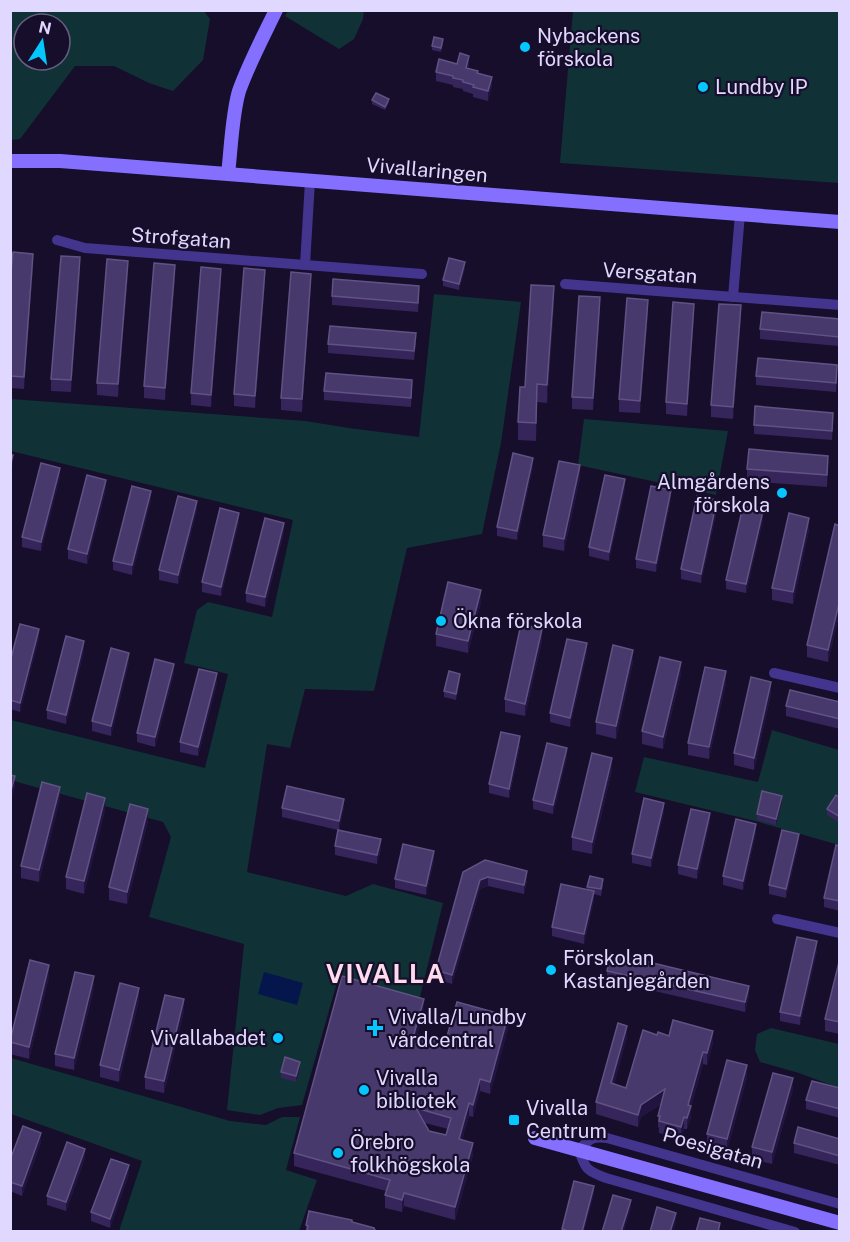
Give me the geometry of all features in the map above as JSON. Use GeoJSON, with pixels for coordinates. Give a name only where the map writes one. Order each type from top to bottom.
{"type":"FeatureCollection","features":[{"type":"Feature","properties":{"kind":"street"},"geometry":{"type":"LineString","coordinates":[[228,174],[238,93],[276,10]]}},
{"type":"Feature","properties":{"kind":"street","name":"Vivallaringen"},"geometry":{"type":"LineString","coordinates":[[10,161],[60,161],[840,222]]}},
{"type":"Feature","properties":{"kind":"street"},"geometry":{"type":"LineString","coordinates":[[305,265],[310,181]]}},
{"type":"Feature","properties":{"kind":"street"},"geometry":{"type":"LineString","coordinates":[[733,297],[740,214]]}},
{"type":"Feature","properties":{"kind":"street","name":"Strofgatan"},"geometry":{"type":"LineString","coordinates":[[57,240],[85,249],[422,274]]}},
{"type":"Feature","properties":{"kind":"street","name":"Versgatan"},"geometry":{"type":"LineString","coordinates":[[565,284],[840,305]]}},
{"type":"Feature","properties":{"kind":"street"},"geometry":{"type":"LineString","coordinates":[[774,673],[840,688]]}},
{"type":"Feature","properties":{"kind":"street"},"geometry":{"type":"LineString","coordinates":[[777,919],[840,933]]}},
{"type":"Feature","properties":{"kind":"street","name":"Poesigatan"},"geometry":{"type":"LineString","coordinates":[[536,1138],[840,1223]]}},
{"type":"Feature","properties":{"kind":"street","name":"Poesigatan"},"geometry":{"type":"LineString","coordinates":[[579,1150],[589,1139],[607,1138],[840,1204]]}},
{"type":"Feature","properties":{"kind":"street"},"geometry":{"type":"LineString","coordinates":[[579,1150],[583,1162],[591,1173],[795,1232]]}},
{"type":"Feature","properties":{"kind":"green space"},"geometry":{"type":"Polygon","coordinates":[[[203,10],[210,19],[203,60],[173,91],[149,83],[114,66],[75,66],[72,70],[72,12],[12,12],[12,72],[70,72],[20,139],[11,140],[11,11],[203,10]]]}},
{"type":"Feature","properties":{"kind":"green space"},"geometry":{"type":"Polygon","coordinates":[[[288,10],[364,11],[354,39],[339,49],[285,16],[288,10]]]}},
{"type":"Feature","properties":{"kind":"green space","name":"Lundby IP"},"geometry":{"type":"Polygon","coordinates":[[[573,11],[839,11],[839,183],[560,163],[573,11]]]}},
{"type":"Feature","properties":{"kind":"green space"},"geometry":{"type":"Polygon","coordinates":[[[434,294],[521,302],[501,443],[482,534],[407,548],[374,691],[305,689],[290,748],[267,744],[247,872],[346,896],[373,884],[443,903],[419,1001],[352,984],[340,972],[302,1105],[278,1108],[260,1115],[227,1110],[244,944],[149,917],[171,837],[163,822],[10,780],[11,720],[205,768],[228,674],[184,663],[197,610],[208,602],[272,617],[293,520],[11,451],[11,399],[305,421],[419,437],[434,294]]]}},
{"type":"Feature","properties":{"kind":"green space"},"geometry":{"type":"Polygon","coordinates":[[[584,419],[728,431],[716,495],[578,465],[584,419]]]}},
{"type":"Feature","properties":{"kind":"green space"},"geometry":{"type":"Polygon","coordinates":[[[772,730],[839,750],[839,845],[755,821],[635,792],[644,757],[758,782],[772,730]]]}},
{"type":"Feature","properties":{"kind":"green space"},"geometry":{"type":"Polygon","coordinates":[[[771,1028],[839,1044],[839,1088],[760,1062],[755,1050],[757,1034],[771,1028]]]}},
{"type":"Feature","properties":{"kind":"green space"},"geometry":{"type":"Polygon","coordinates":[[[11,1058],[230,1121],[266,1125],[282,1117],[300,1117],[286,1170],[317,1180],[299,1231],[119,1231],[142,1161],[11,1114],[11,1058]]]}},
{"type":"Feature","properties":{"kind":"shaded area"},"geometry":{"type":"Polygon","coordinates":[[[264,972],[303,983],[297,1005],[258,994],[264,972]]]}},
{"type":"Feature","properties":{"kind":"building"},"geometry":{"type":"Polygon","coordinates":[[[434,37],[443,39],[441,48],[432,46],[434,37]]]}},
{"type":"Feature","properties":{"kind":"building"},"geometry":{"type":"Polygon","coordinates":[[[460,53],[469,56],[466,68],[492,77],[488,91],[473,87],[474,85],[453,78],[453,76],[436,72],[439,59],[457,64],[460,53]]]}},
{"type":"Feature","properties":{"kind":"building"},"geometry":{"type":"Polygon","coordinates":[[[376,93],[389,99],[385,107],[372,100],[376,93]]]}},
{"type":"Feature","properties":{"kind":"building"},"geometry":{"type":"Polygon","coordinates":[[[13,252],[33,254],[24,377],[10,376],[10,283],[13,252]]]}},
{"type":"Feature","properties":{"kind":"building"},"geometry":{"type":"Polygon","coordinates":[[[61,256],[80,257],[71,380],[51,379],[61,256]]]}},
{"type":"Feature","properties":{"kind":"building"},"geometry":{"type":"Polygon","coordinates":[[[449,258],[465,262],[459,284],[443,280],[449,258]]]}},
{"type":"Feature","properties":{"kind":"building"},"geometry":{"type":"Polygon","coordinates":[[[107,259],[128,261],[118,384],[97,383],[107,259]]]}},
{"type":"Feature","properties":{"kind":"building"},"geometry":{"type":"Polygon","coordinates":[[[154,263],[175,265],[165,388],[144,386],[154,263]]]}},
{"type":"Feature","properties":{"kind":"building"},"geometry":{"type":"Polygon","coordinates":[[[201,267],[221,269],[211,395],[191,393],[201,267]]]}},
{"type":"Feature","properties":{"kind":"building"},"geometry":{"type":"Polygon","coordinates":[[[244,268],[265,270],[255,396],[234,394],[244,268]]]}},
{"type":"Feature","properties":{"kind":"building"},"geometry":{"type":"Polygon","coordinates":[[[291,272],[311,274],[302,399],[281,398],[291,272]]]}},
{"type":"Feature","properties":{"kind":"building"},"geometry":{"type":"Polygon","coordinates":[[[333,279],[419,286],[418,303],[332,296],[333,279]]]}},
{"type":"Feature","properties":{"kind":"building"},"geometry":{"type":"Polygon","coordinates":[[[531,285],[554,286],[547,385],[537,384],[536,423],[518,422],[520,387],[525,387],[531,285]]]}},
{"type":"Feature","properties":{"kind":"building"},"geometry":{"type":"Polygon","coordinates":[[[579,296],[600,297],[593,398],[572,397],[579,296]]]}},
{"type":"Feature","properties":{"kind":"building"},"geometry":{"type":"Polygon","coordinates":[[[627,298],[648,300],[640,401],[619,399],[627,298]]]}},
{"type":"Feature","properties":{"kind":"building"},"geometry":{"type":"Polygon","coordinates":[[[673,302],[694,304],[687,404],[666,402],[673,302]]]}},
{"type":"Feature","properties":{"kind":"building"},"geometry":{"type":"Polygon","coordinates":[[[719,304],[741,305],[733,407],[711,405],[719,304]]]}},
{"type":"Feature","properties":{"kind":"building"},"geometry":{"type":"Polygon","coordinates":[[[762,312],[840,319],[839,337],[760,329],[762,312]]]}},
{"type":"Feature","properties":{"kind":"building"},"geometry":{"type":"Polygon","coordinates":[[[330,326],[416,333],[414,351],[328,344],[330,326]]]}},
{"type":"Feature","properties":{"kind":"building"},"geometry":{"type":"Polygon","coordinates":[[[758,358],[837,365],[836,383],[756,376],[758,358]]]}},
{"type":"Feature","properties":{"kind":"building"},"geometry":{"type":"Polygon","coordinates":[[[326,373],[412,380],[411,398],[324,391],[326,373]]]}},
{"type":"Feature","properties":{"kind":"building"},"geometry":{"type":"Polygon","coordinates":[[[755,406],[833,413],[832,431],[754,425],[755,406]]]}},
{"type":"Feature","properties":{"kind":"building"},"geometry":{"type":"Polygon","coordinates":[[[749,449],[828,456],[827,475],[747,469],[749,449]]]}},
{"type":"Feature","properties":{"kind":"building"},"geometry":{"type":"Polygon","coordinates":[[[513,453],[533,458],[517,531],[497,527],[513,453]]]}},
{"type":"Feature","properties":{"kind":"building"},"geometry":{"type":"Polygon","coordinates":[[[559,461],[580,465],[564,539],[543,535],[559,461]]]}},
{"type":"Feature","properties":{"kind":"building"},"geometry":{"type":"Polygon","coordinates":[[[41,463],[60,468],[41,542],[22,537],[41,463]]]}},
{"type":"Feature","properties":{"kind":"building"},"geometry":{"type":"Polygon","coordinates":[[[87,475],[106,480],[87,554],[68,549],[87,475]]]}},
{"type":"Feature","properties":{"kind":"building"},"geometry":{"type":"Polygon","coordinates":[[[605,475],[625,479],[609,552],[589,547],[605,475]]]}},
{"type":"Feature","properties":{"kind":"building"},"geometry":{"type":"Polygon","coordinates":[[[132,486],[151,491],[132,565],[113,561],[132,486]]]}},
{"type":"Feature","properties":{"kind":"building"},"geometry":{"type":"Polygon","coordinates":[[[651,486],[671,490],[656,563],[636,559],[651,486]]]}},
{"type":"Feature","properties":{"kind":"building"},"geometry":{"type":"Polygon","coordinates":[[[178,496],[197,501],[178,575],[159,570],[178,496]]]}},
{"type":"Feature","properties":{"kind":"building"},"geometry":{"type":"Polygon","coordinates":[[[697,496],[717,500],[701,574],[681,569],[697,496]]]}},
{"type":"Feature","properties":{"kind":"building"},"geometry":{"type":"Polygon","coordinates":[[[743,506],[763,511],[746,584],[726,580],[743,506]]]}},
{"type":"Feature","properties":{"kind":"building"},"geometry":{"type":"Polygon","coordinates":[[[220,508],[239,513],[221,587],[202,582],[220,508]]]}},
{"type":"Feature","properties":{"kind":"building"},"geometry":{"type":"Polygon","coordinates":[[[789,513],[809,518],[793,592],[772,588],[789,513]]]}},
{"type":"Feature","properties":{"kind":"building"},"geometry":{"type":"Polygon","coordinates":[[[265,518],[284,523],[265,597],[246,593],[265,518]]]}},
{"type":"Feature","properties":{"kind":"building"},"geometry":{"type":"Polygon","coordinates":[[[835,524],[840,526],[840,599],[828,650],[807,645],[835,524]]]}},
{"type":"Feature","properties":{"kind":"building"},"geometry":{"type":"Polygon","coordinates":[[[448,582],[481,590],[468,641],[436,634],[448,582]]]}},
{"type":"Feature","properties":{"kind":"building"},"geometry":{"type":"Polygon","coordinates":[[[20,624],[39,629],[20,703],[10,700],[10,662],[20,624]]]}},
{"type":"Feature","properties":{"kind":"building"},"geometry":{"type":"Polygon","coordinates":[[[521,624],[542,629],[525,704],[505,699],[521,624]]]}},
{"type":"Feature","properties":{"kind":"building"},"geometry":{"type":"Polygon","coordinates":[[[66,636],[84,641],[66,715],[47,710],[66,636]]]}},
{"type":"Feature","properties":{"kind":"building"},"geometry":{"type":"Polygon","coordinates":[[[567,639],[587,643],[570,718],[550,713],[567,639]]]}},
{"type":"Feature","properties":{"kind":"building"},"geometry":{"type":"Polygon","coordinates":[[[613,645],[633,650],[616,726],[596,722],[613,645]]]}},
{"type":"Feature","properties":{"kind":"building"},"geometry":{"type":"Polygon","coordinates":[[[111,648],[129,653],[111,726],[92,721],[111,648]]]}},
{"type":"Feature","properties":{"kind":"building"},"geometry":{"type":"Polygon","coordinates":[[[660,657],[681,662],[663,737],[642,731],[660,657]]]}},
{"type":"Feature","properties":{"kind":"building"},"geometry":{"type":"Polygon","coordinates":[[[155,659],[174,664],[155,737],[137,733],[155,659]]]}},
{"type":"Feature","properties":{"kind":"building"},"geometry":{"type":"Polygon","coordinates":[[[705,667],[726,671],[709,747],[688,743],[705,667]]]}},
{"type":"Feature","properties":{"kind":"building"},"geometry":{"type":"Polygon","coordinates":[[[199,669],[217,673],[198,747],[180,742],[199,669]]]}},
{"type":"Feature","properties":{"kind":"building"},"geometry":{"type":"Polygon","coordinates":[[[449,671],[460,674],[456,694],[444,691],[449,671]]]}},
{"type":"Feature","properties":{"kind":"building"},"geometry":{"type":"Polygon","coordinates":[[[751,677],[771,682],[754,758],[734,753],[751,677]]]}},
{"type":"Feature","properties":{"kind":"building"},"geometry":{"type":"Polygon","coordinates":[[[790,690],[840,702],[840,719],[786,706],[790,690]]]}},
{"type":"Feature","properties":{"kind":"building"},"geometry":{"type":"Polygon","coordinates":[[[501,732],[520,736],[509,789],[489,784],[501,732]]]}},
{"type":"Feature","properties":{"kind":"building"},"geometry":{"type":"Polygon","coordinates":[[[547,743],[567,748],[553,805],[533,800],[547,743]]]}},
{"type":"Feature","properties":{"kind":"building"},"geometry":{"type":"Polygon","coordinates":[[[592,753],[612,758],[592,842],[572,837],[592,753]]]}},
{"type":"Feature","properties":{"kind":"building"},"geometry":{"type":"Polygon","coordinates":[[[10,775],[15,776],[10,794],[10,775]]]}},
{"type":"Feature","properties":{"kind":"building"},"geometry":{"type":"Polygon","coordinates":[[[42,782],[60,787],[39,870],[21,866],[42,782]]]}},
{"type":"Feature","properties":{"kind":"building"},"geometry":{"type":"Polygon","coordinates":[[[287,786],[344,799],[339,821],[282,808],[287,786]]]}},
{"type":"Feature","properties":{"kind":"building"},"geometry":{"type":"Polygon","coordinates":[[[762,791],[782,796],[776,819],[757,814],[762,791]]]}},
{"type":"Feature","properties":{"kind":"building"},"geometry":{"type":"Polygon","coordinates":[[[87,793],[105,798],[84,881],[66,877],[87,793]]]}},
{"type":"Feature","properties":{"kind":"building"},"geometry":{"type":"Polygon","coordinates":[[[836,795],[840,798],[840,817],[827,809],[836,795]]]}},
{"type":"Feature","properties":{"kind":"building"},"geometry":{"type":"Polygon","coordinates":[[[644,798],[664,803],[651,858],[632,854],[644,798]]]}},
{"type":"Feature","properties":{"kind":"building"},"geometry":{"type":"Polygon","coordinates":[[[130,804],[148,809],[127,892],[109,887],[130,804]]]}},
{"type":"Feature","properties":{"kind":"building"},"geometry":{"type":"Polygon","coordinates":[[[691,809],[710,813],[697,869],[678,865],[691,809]]]}},
{"type":"Feature","properties":{"kind":"building"},"geometry":{"type":"Polygon","coordinates":[[[736,819],[756,824],[743,881],[723,876],[736,819]]]}},
{"type":"Feature","properties":{"kind":"building"},"geometry":{"type":"Polygon","coordinates":[[[338,830],[381,839],[377,855],[335,846],[338,830]]]}},
{"type":"Feature","properties":{"kind":"building"},"geometry":{"type":"Polygon","coordinates":[[[782,830],[799,834],[786,889],[769,885],[782,830]]]}},
{"type":"Feature","properties":{"kind":"building"},"geometry":{"type":"Polygon","coordinates":[[[403,844],[434,851],[426,886],[395,879],[403,844]]]}},
{"type":"Feature","properties":{"kind":"building"},"geometry":{"type":"Polygon","coordinates":[[[836,845],[840,846],[840,901],[824,898],[836,845]]]}},
{"type":"Feature","properties":{"kind":"building"},"geometry":{"type":"Polygon","coordinates":[[[485,860],[527,871],[524,885],[488,877],[480,880],[452,975],[436,970],[463,872],[485,860]]]}},
{"type":"Feature","properties":{"kind":"building"},"geometry":{"type":"Polygon","coordinates":[[[590,876],[603,879],[601,889],[587,887],[590,876]]]}},
{"type":"Feature","properties":{"kind":"building"},"geometry":{"type":"Polygon","coordinates":[[[561,884],[594,891],[584,934],[552,927],[561,884]]]}},
{"type":"Feature","properties":{"kind":"building"},"geometry":{"type":"Polygon","coordinates":[[[797,937],[817,941],[800,1016],[780,1012],[797,937]]]}},
{"type":"Feature","properties":{"kind":"building"},"geometry":{"type":"Polygon","coordinates":[[[611,953],[749,986],[745,1002],[607,971],[611,953]]]}},
{"type":"Feature","properties":{"kind":"building"},"geometry":{"type":"Polygon","coordinates":[[[840,958],[840,1022],[825,1019],[840,958]]]}},
{"type":"Feature","properties":{"kind":"building"},"geometry":{"type":"Polygon","coordinates":[[[30,960],[49,965],[29,1047],[10,1041],[30,960]]]}},
{"type":"Feature","properties":{"kind":"building"},"geometry":{"type":"Polygon","coordinates":[[[75,972],[94,976],[74,1058],[55,1054],[75,972]]]}},
{"type":"Feature","properties":{"kind":"building","name":"Vivalla Centrum"},"geometry":{"type":"Polygon","coordinates":[[[342,976],[424,999],[414,1034],[445,1043],[457,1002],[508,1016],[490,1082],[480,1079],[473,1105],[469,1103],[459,1139],[473,1143],[455,1207],[404,1193],[402,1200],[385,1195],[390,1180],[294,1153],[342,976]],[[416,1108],[429,1131],[446,1135],[451,1118],[416,1108]]]}},
{"type":"Feature","properties":{"kind":"building"},"geometry":{"type":"Polygon","coordinates":[[[120,983],[139,988],[119,1070],[100,1065],[120,983]]]}},
{"type":"Feature","properties":{"kind":"building"},"geometry":{"type":"Polygon","coordinates":[[[165,995],[184,999],[164,1081],[145,1077],[165,995]]]}},
{"type":"Feature","properties":{"kind":"building"},"geometry":{"type":"Polygon","coordinates":[[[673,1020],[713,1031],[707,1053],[703,1052],[688,1105],[691,1106],[687,1118],[684,1117],[681,1127],[659,1121],[660,1116],[658,1116],[665,1089],[641,1105],[638,1115],[596,1102],[618,1023],[627,1026],[611,1083],[626,1088],[643,1030],[669,1036],[673,1020]]]}},
{"type":"Feature","properties":{"kind":"building"},"geometry":{"type":"Polygon","coordinates":[[[285,1057],[300,1062],[296,1076],[281,1072],[285,1057]]]}},
{"type":"Feature","properties":{"kind":"building"},"geometry":{"type":"Polygon","coordinates":[[[727,1060],[747,1065],[727,1139],[707,1134],[727,1060]]]}},
{"type":"Feature","properties":{"kind":"building"},"geometry":{"type":"Polygon","coordinates":[[[773,1073],[793,1078],[772,1152],[752,1147],[773,1073]]]}},
{"type":"Feature","properties":{"kind":"building"},"geometry":{"type":"Polygon","coordinates":[[[812,1081],[840,1088],[840,1109],[806,1100],[812,1081]]]}},
{"type":"Feature","properties":{"kind":"building"},"geometry":{"type":"Polygon","coordinates":[[[23,1126],[41,1133],[22,1186],[10,1182],[10,1160],[23,1126]]]}},
{"type":"Feature","properties":{"kind":"building"},"geometry":{"type":"Polygon","coordinates":[[[798,1127],[840,1139],[840,1156],[794,1143],[798,1127]]]}},
{"type":"Feature","properties":{"kind":"building"},"geometry":{"type":"Polygon","coordinates":[[[67,1142],[85,1149],[66,1202],[47,1196],[67,1142]]]}},
{"type":"Feature","properties":{"kind":"building"},"geometry":{"type":"Polygon","coordinates":[[[111,1159],[129,1165],[110,1219],[91,1212],[111,1159]]]}},
{"type":"Feature","properties":{"kind":"building"},"geometry":{"type":"Polygon","coordinates":[[[574,1181],[594,1186],[582,1232],[562,1229],[574,1181]]]}},
{"type":"Feature","properties":{"kind":"building"},"geometry":{"type":"Polygon","coordinates":[[[613,1195],[631,1200],[621,1232],[602,1232],[613,1195]]]}},
{"type":"Feature","properties":{"kind":"building"},"geometry":{"type":"Polygon","coordinates":[[[657,1207],[676,1213],[670,1232],[650,1232],[657,1207]]]}},
{"type":"Feature","properties":{"kind":"building"},"geometry":{"type":"Polygon","coordinates":[[[309,1211],[352,1220],[352,1222],[374,1228],[376,1232],[307,1230],[309,1211]]]}},
{"type":"Feature","properties":{"kind":"building"},"geometry":{"type":"Polygon","coordinates":[[[700,1218],[720,1223],[718,1232],[696,1232],[700,1218]]]}},
{"type":"Feature","properties":{"kind":"place","name":"Nybackens förskola"},"geometry":{"type":"Point","coordinates":[525,47]}},
{"type":"Feature","properties":{"kind":"place","name":"Lundby IP"},"geometry":{"type":"Point","coordinates":[703,87]}},
{"type":"Feature","properties":{"kind":"place","name":"Almgårdens förskola"},"geometry":{"type":"Point","coordinates":[782,493]}},
{"type":"Feature","properties":{"kind":"place","name":"Ökna förskola"},"geometry":{"type":"Point","coordinates":[441,621]}},
{"type":"Feature","properties":{"kind":"place","name":"Förskolan Kastanjegården"},"geometry":{"type":"Point","coordinates":[551,970]}},
{"type":"Feature","properties":{"kind":"place","name":"Vivalla/Lundby vårdcentral"},"geometry":{"type":"Point","coordinates":[375,1028]}},
{"type":"Feature","properties":{"kind":"place","name":"Vivallabadet"},"geometry":{"type":"Point","coordinates":[278,1038]}},
{"type":"Feature","properties":{"kind":"place","name":"Vivalla bibliotek"},"geometry":{"type":"Point","coordinates":[364,1090]}},
{"type":"Feature","properties":{"kind":"place","name":"Vivalla Centrum"},"geometry":{"type":"Point","coordinates":[514,1120]}},
{"type":"Feature","properties":{"kind":"place","name":"Örebro folkhögskola"},"geometry":{"type":"Point","coordinates":[338,1153]}},
{"type":"Feature","properties":{"kind":"district","name":"VIVALLA"},"geometry":{"type":"Point","coordinates":[386,973]}}]}
